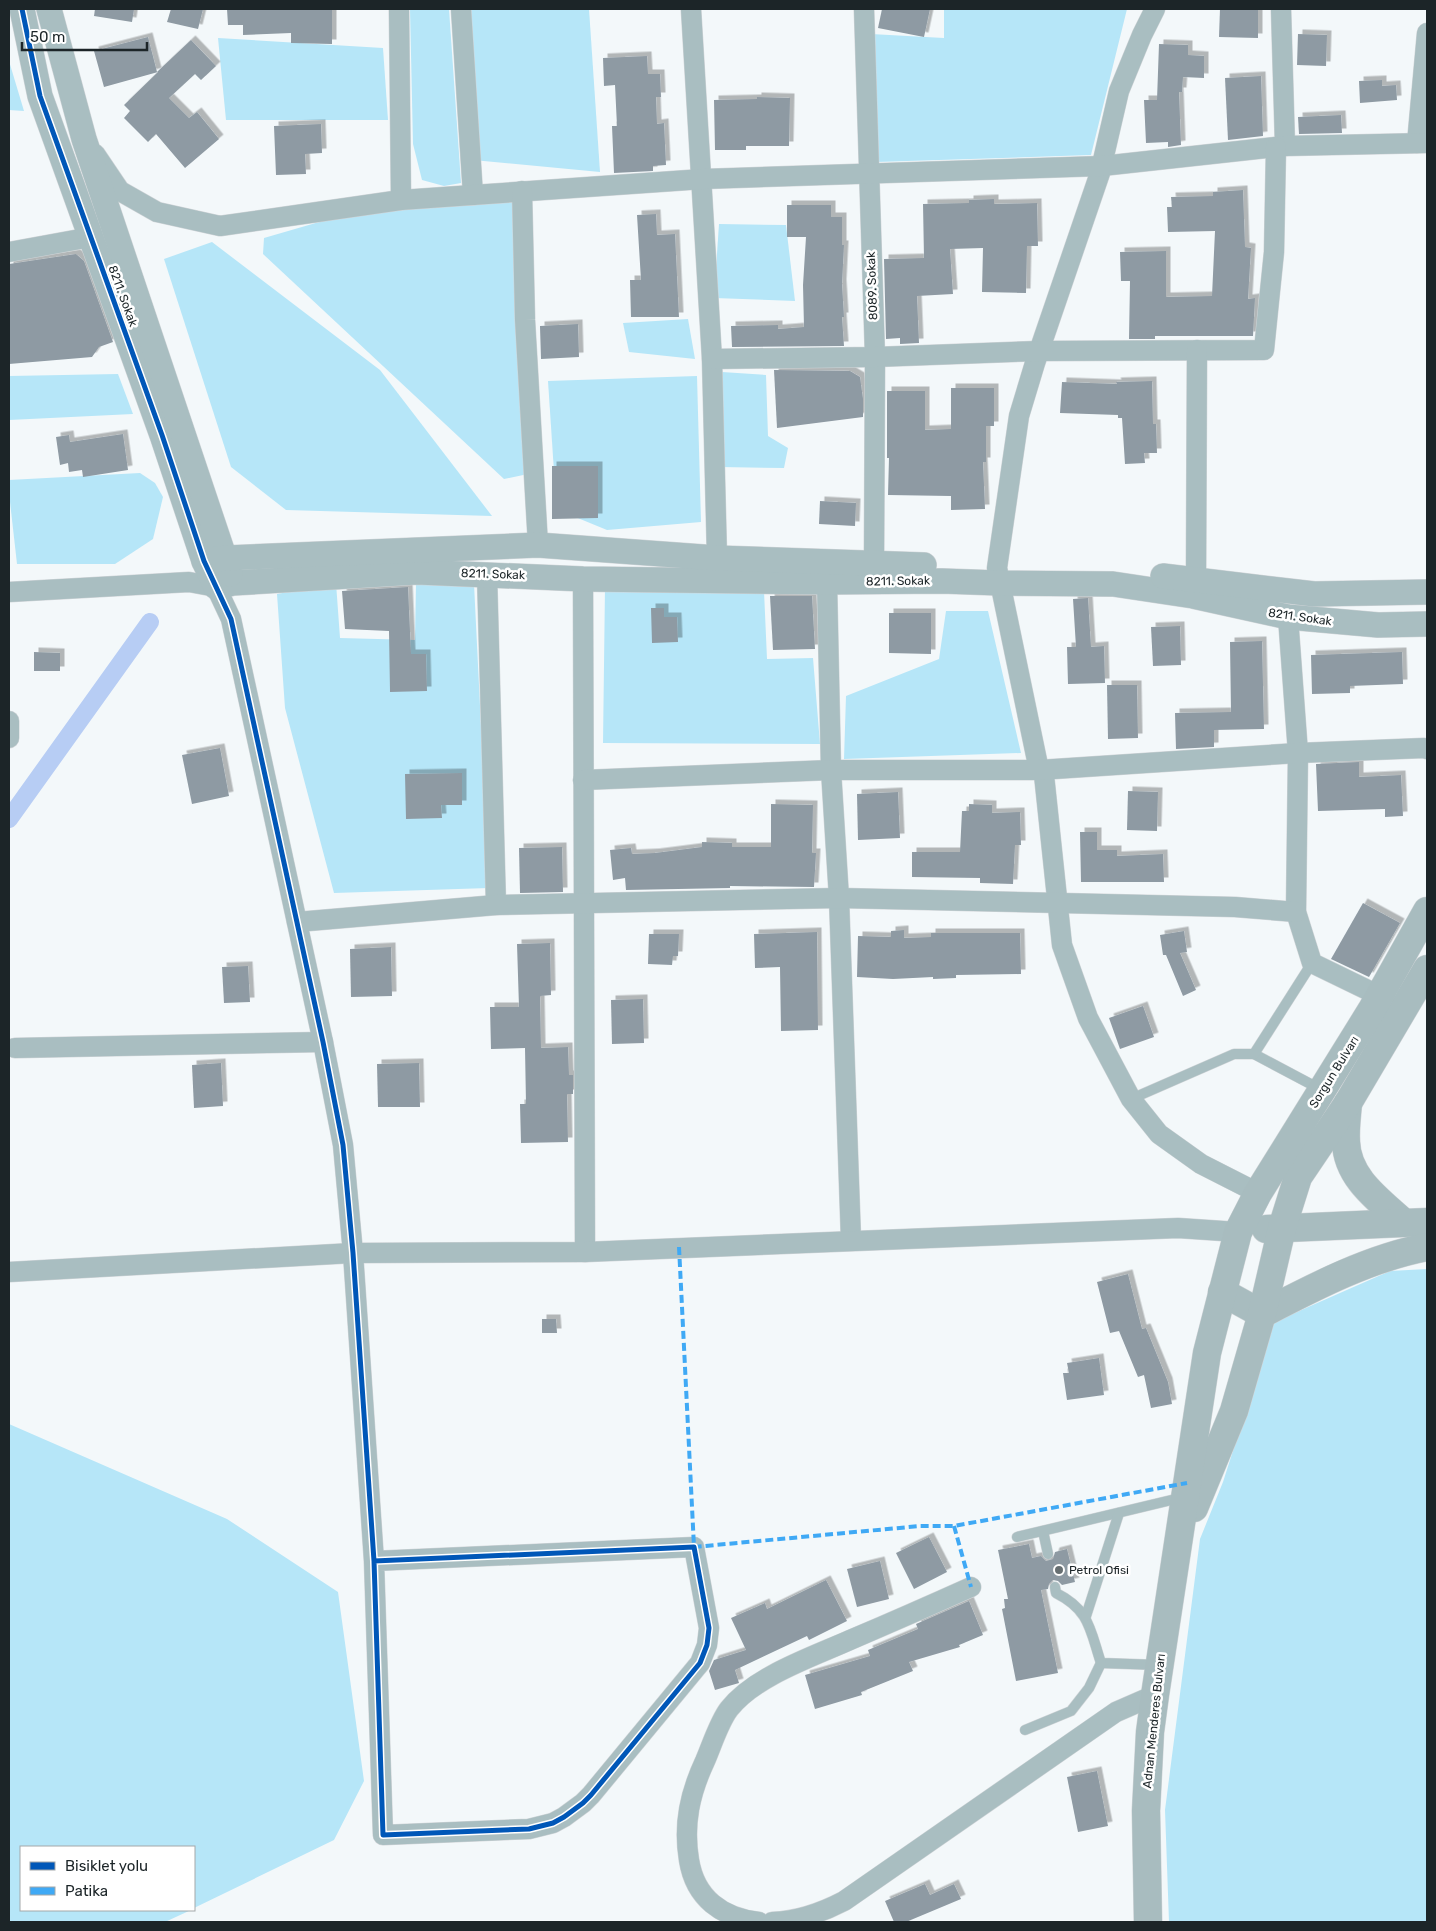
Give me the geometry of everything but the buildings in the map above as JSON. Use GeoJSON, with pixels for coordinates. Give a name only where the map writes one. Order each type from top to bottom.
{"type":"FeatureCollection","features":[{"type":"Feature","properties":{"kind":"main road","name":"Sorgun Bulvarı"},"geometry":{"type":"LineString","coordinates":[[1222,1292],[1238,1232],[1258,1193],[1380,996],[1427,911]]}},
{"type":"Feature","properties":{"kind":"main road"},"geometry":{"type":"LineString","coordinates":[[1415,1222],[1365,1188],[1352,1169],[1346,1144],[1348,1103],[1427,969]]}},
{"type":"Feature","properties":{"kind":"main road","name":"Adnan Menderes Bulvarı"},"geometry":{"type":"LineString","coordinates":[[1177,1552],[1234,1411],[1262,1314],[1282,1228],[1298,1177],[1348,1103]]}},
{"type":"Feature","properties":{"kind":"main road"},"geometry":{"type":"LineString","coordinates":[[1238,1232],[1282,1228],[1415,1222]]}},
{"type":"Feature","properties":{"kind":"main road"},"geometry":{"type":"LineString","coordinates":[[1222,1292],[1262,1314],[1302,1293],[1345,1274],[1380,1260],[1427,1247]]}},
{"type":"Feature","properties":{"kind":"main road","name":"Adnan Menderes Bulvarı"},"geometry":{"type":"LineString","coordinates":[[1148,1922],[1146,1811],[1150,1732],[1207,1354],[1222,1292]]}},
{"type":"Feature","properties":{"kind":"street","name":"8211. Sokak"},"geometry":{"type":"LineString","coordinates":[[22,9],[40,96],[162,434],[215,559]]}},
{"type":"Feature","properties":{"kind":"street"},"geometry":{"type":"LineString","coordinates":[[49,9],[84,139],[224,585],[324,1042],[343,1145],[353,1253],[374,1561],[384,1835],[529,1829],[553,1823],[564,1817],[592,1795],[700,1663],[707,1644],[710,1628],[694,1547],[374,1561]]}},
{"type":"Feature","properties":{"kind":"street"},"geometry":{"type":"LineString","coordinates":[[399,9],[401,200]]}},
{"type":"Feature","properties":{"kind":"street"},"geometry":{"type":"LineString","coordinates":[[461,9],[474,195]]}},
{"type":"Feature","properties":{"kind":"street"},"geometry":{"type":"LineString","coordinates":[[691,9],[712,358],[717,558]]}},
{"type":"Feature","properties":{"kind":"street","name":"8089. Sokak"},"geometry":{"type":"LineString","coordinates":[[864,9],[875,357],[874,563]]}},
{"type":"Feature","properties":{"kind":"street"},"geometry":{"type":"LineString","coordinates":[[1155,9],[1119,91],[1102,166],[1019,416],[998,576],[1040,770],[1044,775],[1062,946],[1088,1018],[1131,1099],[1159,1134],[1201,1164],[1258,1193]]}},
{"type":"Feature","properties":{"kind":"street"},"geometry":{"type":"LineString","coordinates":[[712,358],[875,357],[1039,351],[1264,350],[1274,252],[1281,147],[1281,9]]}},
{"type":"Feature","properties":{"kind":"street"},"geometry":{"type":"LineString","coordinates":[[9,18],[13,23],[40,96]]}},
{"type":"Feature","properties":{"kind":"street"},"geometry":{"type":"LineString","coordinates":[[84,139],[120,191],[157,212],[220,226],[401,200],[522,191],[702,179],[1102,166],[1281,147],[1422,143],[1427,33]]}},
{"type":"Feature","properties":{"kind":"street"},"geometry":{"type":"LineString","coordinates":[[522,191],[525,320],[538,545]]}},
{"type":"Feature","properties":{"kind":"street"},"geometry":{"type":"LineString","coordinates":[[9,252],[91,237]]}},
{"type":"Feature","properties":{"kind":"street"},"geometry":{"type":"LineString","coordinates":[[1196,579],[1197,350]]}},
{"type":"Feature","properties":{"kind":"street"},"geometry":{"type":"LineString","coordinates":[[189,582],[215,559],[538,545],[717,558],[874,563],[998,576],[1111,571],[1196,579],[1314,594],[1427,592]]}},
{"type":"Feature","properties":{"kind":"street","name":"8211. Sokak"},"geometry":{"type":"LineString","coordinates":[[224,585],[418,572],[583,579],[827,582],[942,581],[998,576],[1113,584],[1194,596],[1288,617],[1378,625],[1427,624]]}},
{"type":"Feature","properties":{"kind":"street"},"geometry":{"type":"LineString","coordinates":[[487,574],[496,904]]}},
{"type":"Feature","properties":{"kind":"street"},"geometry":{"type":"LineString","coordinates":[[583,579],[585,1252]]}},
{"type":"Feature","properties":{"kind":"street"},"geometry":{"type":"LineString","coordinates":[[9,592],[189,582],[224,585]]}},
{"type":"Feature","properties":{"kind":"street"},"geometry":{"type":"LineString","coordinates":[[827,582],[831,770],[839,898],[851,1240]]}},
{"type":"Feature","properties":{"kind":"street"},"geometry":{"type":"LineString","coordinates":[[1288,617],[1298,753],[1296,912],[1312,963],[1380,996]]}},
{"type":"Feature","properties":{"kind":"street"},"geometry":{"type":"LineString","coordinates":[[9,721],[9,738]]}},
{"type":"Feature","properties":{"kind":"street"},"geometry":{"type":"LineString","coordinates":[[583,780],[831,770],[1040,770],[1298,753],[1427,749]]}},
{"type":"Feature","properties":{"kind":"street"},"geometry":{"type":"LineString","coordinates":[[297,922],[496,904],[839,898],[1235,907],[1296,912]]}},
{"type":"Feature","properties":{"kind":"street"},"geometry":{"type":"LineString","coordinates":[[15,1048],[324,1042]]}},
{"type":"Feature","properties":{"kind":"street"},"geometry":{"type":"LineString","coordinates":[[9,1272],[353,1253],[585,1252],[1178,1228],[1238,1232]]}},
{"type":"Feature","properties":{"kind":"street"},"geometry":{"type":"LineString","coordinates":[[759,1922],[743,1921],[732,1917],[714,1906],[705,1897],[692,1875],[687,1847],[687,1814],[691,1795],[728,1710],[742,1697],[774,1674],[971,1587]]}},
{"type":"Feature","properties":{"kind":"street"},"geometry":{"type":"LineString","coordinates":[[772,1922],[800,1919],[815,1915],[844,1901],[1116,1712],[1155,1695]]}},
{"type":"Feature","properties":{"kind":"lane"},"geometry":{"type":"LineString","coordinates":[[1254,1054],[1312,963]]}},
{"type":"Feature","properties":{"kind":"lane"},"geometry":{"type":"LineString","coordinates":[[1131,1099],[1234,1054],[1254,1054],[1323,1090]]}},
{"type":"Feature","properties":{"kind":"lane"},"geometry":{"type":"LineString","coordinates":[[1017,1537],[1185,1497]]}},
{"type":"Feature","properties":{"kind":"lane"},"geometry":{"type":"LineString","coordinates":[[1086,1616],[1119,1513]]}},
{"type":"Feature","properties":{"kind":"lane"},"geometry":{"type":"LineString","coordinates":[[1043,1531],[1048,1554]]}},
{"type":"Feature","properties":{"kind":"lane"},"geometry":{"type":"LineString","coordinates":[[1025,1730],[1071,1711],[1089,1688],[1101,1663],[1086,1616],[1070,1600],[1056,1593],[1055,1587]]}},
{"type":"Feature","properties":{"kind":"lane"},"geometry":{"type":"LineString","coordinates":[[1101,1663],[1159,1665]]}},
{"type":"Feature","properties":{"kind":"shaded area"},"geometry":{"type":"Polygon","coordinates":[[[410,9],[449,9],[461,183],[444,186],[422,180],[413,144],[410,9]]]}},
{"type":"Feature","properties":{"kind":"shaded area"},"geometry":{"type":"Polygon","coordinates":[[[468,9],[589,9],[600,172],[473,160],[468,9]]]}},
{"type":"Feature","properties":{"kind":"shaded area"},"geometry":{"type":"Polygon","coordinates":[[[944,9],[1127,9],[1091,155],[876,162],[871,34],[944,38],[944,9]]]}},
{"type":"Feature","properties":{"kind":"shaded area"},"geometry":{"type":"Polygon","coordinates":[[[218,38],[383,48],[388,120],[226,120],[218,38]]]}},
{"type":"Feature","properties":{"kind":"shaded area"},"geometry":{"type":"Polygon","coordinates":[[[9,61],[24,111],[9,110],[9,61]]]}},
{"type":"Feature","properties":{"kind":"shaded area"},"geometry":{"type":"Polygon","coordinates":[[[516,192],[528,474],[504,479],[263,254],[264,238],[357,211],[516,192]]]}},
{"type":"Feature","properties":{"kind":"shaded area"},"geometry":{"type":"Polygon","coordinates":[[[719,224],[786,225],[795,301],[714,298],[719,224]]]}},
{"type":"Feature","properties":{"kind":"shaded area"},"geometry":{"type":"Polygon","coordinates":[[[212,242],[380,370],[492,516],[286,510],[231,467],[164,259],[212,242]]]}},
{"type":"Feature","properties":{"kind":"shaded area"},"geometry":{"type":"Polygon","coordinates":[[[688,319],[695,359],[629,352],[623,323],[688,319]]]}},
{"type":"Feature","properties":{"kind":"shaded area"},"geometry":{"type":"Polygon","coordinates":[[[722,372],[766,375],[768,436],[788,448],[784,468],[720,467],[722,372]]]}},
{"type":"Feature","properties":{"kind":"shaded area"},"geometry":{"type":"Polygon","coordinates":[[[118,374],[133,414],[9,420],[9,376],[118,374]]]}},
{"type":"Feature","properties":{"kind":"shaded area"},"geometry":{"type":"Polygon","coordinates":[[[697,376],[701,522],[607,530],[568,514],[556,502],[548,381],[697,376]]]}},
{"type":"Feature","properties":{"kind":"shaded area"},"geometry":{"type":"Polygon","coordinates":[[[140,473],[155,483],[163,497],[153,539],[115,564],[17,564],[9,480],[140,473]]]}},
{"type":"Feature","properties":{"kind":"shaded area"},"geometry":{"type":"Polygon","coordinates":[[[336,583],[340,638],[415,640],[416,583],[474,584],[489,888],[334,893],[285,708],[277,594],[336,583]]]}},
{"type":"Feature","properties":{"kind":"shaded area"},"geometry":{"type":"Polygon","coordinates":[[[605,587],[764,591],[767,659],[813,658],[820,744],[603,743],[605,587]]]}},
{"type":"Feature","properties":{"kind":"shaded area"},"geometry":{"type":"Polygon","coordinates":[[[946,611],[988,611],[1021,753],[844,759],[846,696],[939,659],[946,611]]]}},
{"type":"Feature","properties":{"kind":"shaded area"},"geometry":{"type":"Polygon","coordinates":[[[1427,1269],[1427,1922],[1169,1922],[1165,1810],[1200,1539],[1223,1482],[1274,1322],[1390,1271],[1427,1269]]]}},
{"type":"Feature","properties":{"kind":"shaded area"},"geometry":{"type":"Polygon","coordinates":[[[9,1424],[227,1519],[338,1592],[364,1781],[334,1840],[195,1908],[195,1846],[20,1846],[20,1911],[189,1911],[165,1922],[9,1922],[9,1424]]]}},
{"type":"Feature","properties":{"kind":"waterway"},"geometry":{"type":"LineString","coordinates":[[9,819],[150,622]]}},
{"type":"Feature","properties":{"kind":"marked path"},"geometry":{"type":"LineString","coordinates":[[679,1247],[694,1547],[920,1526],[954,1526],[1187,1483]]}},
{"type":"Feature","properties":{"kind":"marked path"},"geometry":{"type":"LineString","coordinates":[[954,1526],[971,1587]]}},
{"type":"Feature","properties":{"kind":"cycle path"},"geometry":{"type":"LineString","coordinates":[[22,9],[40,96],[162,435],[204,561],[231,619],[323,1042],[343,1145],[353,1253],[374,1561],[694,1547],[709,1628],[707,1645],[700,1663],[591,1795],[564,1817],[553,1823],[529,1829],[383,1835],[374,1561]]}},
{"type":"Feature","properties":{"kind":"place","name":"Petrol Ofisi"},"geometry":{"type":"Point","coordinates":[1059,1570]}}]}
